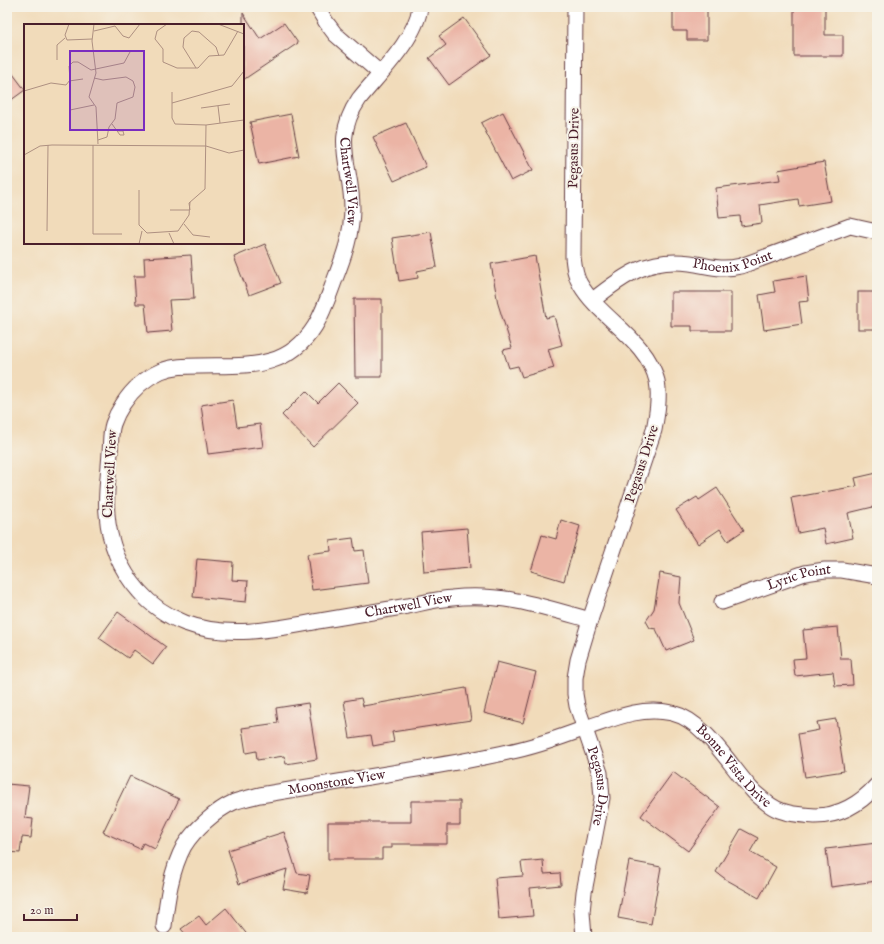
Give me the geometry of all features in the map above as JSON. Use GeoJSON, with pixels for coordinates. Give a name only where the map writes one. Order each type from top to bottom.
{"type":"FeatureCollection","features":[{"type":"Feature","properties":{"kind":"street"},"geometry":{"type":"LineString","coordinates":[[317,7],[326,22],[336,34],[380,73]]}},
{"type":"Feature","properties":{"kind":"street","name":"Chartwell View"},"geometry":{"type":"LineString","coordinates":[[420,7],[414,28],[404,44],[359,99],[352,109],[347,122],[344,136],[344,152],[352,206],[351,226],[348,243],[325,306],[316,324],[306,338],[295,349],[282,358],[248,364],[177,367],[160,372],[145,380],[131,392],[120,408],[112,425],[106,508],[108,525],[120,564],[130,582],[145,598],[163,612],[186,623],[210,629],[234,631],[278,628],[453,598],[480,597],[530,603],[590,620]]}},
{"type":"Feature","properties":{"kind":"street","name":"Pegasus Drive"},"geometry":{"type":"LineString","coordinates":[[575,7],[573,257],[579,283],[645,356],[655,375],[658,394],[658,410],[654,430],[590,620],[578,660],[575,678],[575,694],[584,729],[600,773],[602,798],[584,892],[582,912],[584,937]]}},
{"type":"Feature","properties":{"kind":"street","name":"Phoenix Point"},"geometry":{"type":"LineString","coordinates":[[593,300],[612,284],[635,270],[654,264],[689,263],[728,269],[741,266],[850,226],[877,232]]}},
{"type":"Feature","properties":{"kind":"street","name":"Lyric Point"},"geometry":{"type":"LineString","coordinates":[[722,602],[805,572],[842,570],[877,576]]}},
{"type":"Feature","properties":{"kind":"street","name":"Bonne Vista Drive"},"geometry":{"type":"LineString","coordinates":[[584,729],[616,716],[635,712],[655,711],[673,714],[688,720],[702,730],[751,788],[764,801],[781,811],[801,815],[822,816],[841,811],[869,794],[877,785]]}},
{"type":"Feature","properties":{"kind":"street","name":"Moonstone View"},"geometry":{"type":"LineString","coordinates":[[164,926],[166,908],[176,867],[185,846],[197,830],[213,815],[234,802],[260,795],[503,754],[584,729]]}},
{"type":"Feature","properties":{"kind":"building"},"geometry":{"type":"Polygon","coordinates":[[[673,7],[707,7],[707,40],[687,40],[687,31],[673,31],[673,7]]]}},
{"type":"Feature","properties":{"kind":"building"},"geometry":{"type":"Polygon","coordinates":[[[794,7],[825,7],[825,35],[843,35],[843,56],[794,56],[794,7]]]}},
{"type":"Feature","properties":{"kind":"building"},"geometry":{"type":"Polygon","coordinates":[[[243,13],[260,39],[284,23],[298,43],[244,79],[243,13]]]}},
{"type":"Feature","properties":{"kind":"building"},"geometry":{"type":"Polygon","coordinates":[[[464,18],[491,55],[449,85],[429,58],[446,45],[439,36],[464,18]]]}},
{"type":"Feature","properties":{"kind":"building"},"geometry":{"type":"Polygon","coordinates":[[[7,66],[24,91],[7,103],[7,66]]]}},
{"type":"Feature","properties":{"kind":"building"},"geometry":{"type":"Polygon","coordinates":[[[503,112],[533,170],[511,181],[481,123],[503,112]]]}},
{"type":"Feature","properties":{"kind":"building"},"geometry":{"type":"Polygon","coordinates":[[[291,114],[299,156],[259,164],[250,122],[291,114]]]}},
{"type":"Feature","properties":{"kind":"building"},"geometry":{"type":"Polygon","coordinates":[[[406,123],[426,167],[394,181],[373,137],[406,123]]]}},
{"type":"Feature","properties":{"kind":"building"},"geometry":{"type":"Polygon","coordinates":[[[824,162],[831,201],[799,206],[798,199],[760,205],[762,223],[741,226],[740,216],[719,218],[716,188],[780,180],[778,170],[824,162]]]}},
{"type":"Feature","properties":{"kind":"building"},"geometry":{"type":"Polygon","coordinates":[[[431,232],[437,267],[417,271],[418,278],[399,281],[392,238],[431,232]]]}},
{"type":"Feature","properties":{"kind":"building"},"geometry":{"type":"Polygon","coordinates":[[[265,244],[281,283],[249,295],[234,257],[265,244]]]}},
{"type":"Feature","properties":{"kind":"building"},"geometry":{"type":"Polygon","coordinates":[[[191,255],[194,299],[169,300],[172,331],[148,333],[145,304],[136,304],[134,276],[145,276],[144,258],[191,255]]]}},
{"type":"Feature","properties":{"kind":"building"},"geometry":{"type":"Polygon","coordinates":[[[535,256],[546,318],[554,316],[562,345],[548,349],[554,368],[522,377],[518,366],[509,368],[503,350],[512,348],[498,304],[491,264],[535,256]]]}},
{"type":"Feature","properties":{"kind":"building"},"geometry":{"type":"Polygon","coordinates":[[[806,276],[809,301],[799,302],[802,324],[764,330],[759,295],[775,292],[773,281],[806,276]]]}},
{"type":"Feature","properties":{"kind":"building"},"geometry":{"type":"Polygon","coordinates":[[[671,292],[731,292],[731,331],[692,331],[692,326],[671,326],[671,292]]]}},
{"type":"Feature","properties":{"kind":"building"},"geometry":{"type":"Polygon","coordinates":[[[858,292],[877,292],[877,329],[858,329],[858,292]]]}},
{"type":"Feature","properties":{"kind":"building"},"geometry":{"type":"Polygon","coordinates":[[[354,299],[382,299],[382,377],[355,377],[354,299]]]}},
{"type":"Feature","properties":{"kind":"building"},"geometry":{"type":"Polygon","coordinates":[[[338,383],[358,403],[313,447],[282,415],[306,391],[318,403],[338,383]]]}},
{"type":"Feature","properties":{"kind":"building"},"geometry":{"type":"Polygon","coordinates":[[[233,400],[237,427],[260,424],[263,447],[208,454],[201,405],[233,400]]]}},
{"type":"Feature","properties":{"kind":"building"},"geometry":{"type":"Polygon","coordinates":[[[877,473],[877,506],[848,513],[853,538],[826,544],[823,528],[798,533],[791,498],[857,486],[855,478],[877,473]]]}},
{"type":"Feature","properties":{"kind":"building"},"geometry":{"type":"Polygon","coordinates":[[[717,488],[744,530],[728,541],[720,529],[698,544],[676,510],[697,497],[699,500],[717,488]]]}},
{"type":"Feature","properties":{"kind":"building"},"geometry":{"type":"Polygon","coordinates":[[[561,520],[580,526],[564,581],[531,571],[542,535],[556,539],[561,520]]]}},
{"type":"Feature","properties":{"kind":"building"},"geometry":{"type":"Polygon","coordinates":[[[467,528],[470,568],[424,572],[421,532],[467,528]]]}},
{"type":"Feature","properties":{"kind":"building"},"geometry":{"type":"Polygon","coordinates":[[[353,538],[355,551],[364,550],[368,583],[312,590],[307,554],[331,551],[330,541],[353,538]]]}},
{"type":"Feature","properties":{"kind":"building"},"geometry":{"type":"Polygon","coordinates":[[[197,559],[233,562],[232,580],[248,581],[246,602],[193,597],[197,559]]]}},
{"type":"Feature","properties":{"kind":"building"},"geometry":{"type":"Polygon","coordinates":[[[660,573],[681,577],[679,603],[694,640],[666,651],[656,629],[650,628],[646,621],[654,609],[660,573]]]}},
{"type":"Feature","properties":{"kind":"building"},"geometry":{"type":"Polygon","coordinates":[[[118,612],[166,647],[153,664],[134,650],[128,658],[99,638],[118,612]]]}},
{"type":"Feature","properties":{"kind":"building"},"geometry":{"type":"Polygon","coordinates":[[[838,627],[841,659],[851,659],[853,685],[835,686],[833,672],[795,676],[793,659],[806,658],[803,630],[838,627]]]}},
{"type":"Feature","properties":{"kind":"building"},"geometry":{"type":"Polygon","coordinates":[[[497,662],[536,672],[523,723],[484,713],[497,662]]]}},
{"type":"Feature","properties":{"kind":"building"},"geometry":{"type":"Polygon","coordinates":[[[466,688],[471,720],[392,732],[394,742],[373,746],[371,735],[350,738],[344,701],[361,698],[363,706],[466,688]]]}},
{"type":"Feature","properties":{"kind":"building"},"geometry":{"type":"Polygon","coordinates":[[[308,703],[317,759],[286,764],[284,756],[257,760],[256,751],[246,753],[242,728],[278,723],[276,708],[308,703]]]}},
{"type":"Feature","properties":{"kind":"building"},"geometry":{"type":"Polygon","coordinates":[[[836,719],[844,771],[805,777],[798,734],[819,730],[817,722],[836,719]]]}},
{"type":"Feature","properties":{"kind":"building"},"geometry":{"type":"Polygon","coordinates":[[[673,772],[720,807],[688,851],[641,816],[673,772]]]}},
{"type":"Feature","properties":{"kind":"building"},"geometry":{"type":"Polygon","coordinates":[[[130,776],[179,799],[155,849],[143,843],[140,849],[103,832],[130,776]]]}},
{"type":"Feature","properties":{"kind":"building"},"geometry":{"type":"Polygon","coordinates":[[[7,784],[29,786],[25,818],[33,819],[31,838],[22,837],[20,853],[7,852],[7,784]]]}},
{"type":"Feature","properties":{"kind":"building"},"geometry":{"type":"Polygon","coordinates":[[[411,801],[460,801],[460,825],[447,825],[447,844],[392,844],[392,848],[382,848],[382,859],[328,859],[328,822],[411,822],[411,801]]]}},
{"type":"Feature","properties":{"kind":"building"},"geometry":{"type":"Polygon","coordinates":[[[741,829],[758,838],[750,852],[776,867],[759,898],[716,872],[741,829]]]}},
{"type":"Feature","properties":{"kind":"building"},"geometry":{"type":"Polygon","coordinates":[[[284,832],[297,873],[310,875],[307,893],[283,889],[287,869],[239,884],[228,850],[284,832]]]}},
{"type":"Feature","properties":{"kind":"building"},"geometry":{"type":"Polygon","coordinates":[[[877,843],[877,881],[831,887],[826,849],[877,843]]]}},
{"type":"Feature","properties":{"kind":"building"},"geometry":{"type":"Polygon","coordinates":[[[543,860],[544,874],[560,873],[561,885],[530,888],[533,916],[499,919],[495,878],[523,876],[521,862],[543,860]]]}},
{"type":"Feature","properties":{"kind":"building"},"geometry":{"type":"Polygon","coordinates":[[[629,861],[661,867],[651,924],[618,918],[629,861]]]}},
{"type":"Feature","properties":{"kind":"building"},"geometry":{"type":"Polygon","coordinates":[[[226,908],[249,937],[188,937],[181,929],[199,916],[206,925],[226,908]]]}}]}
